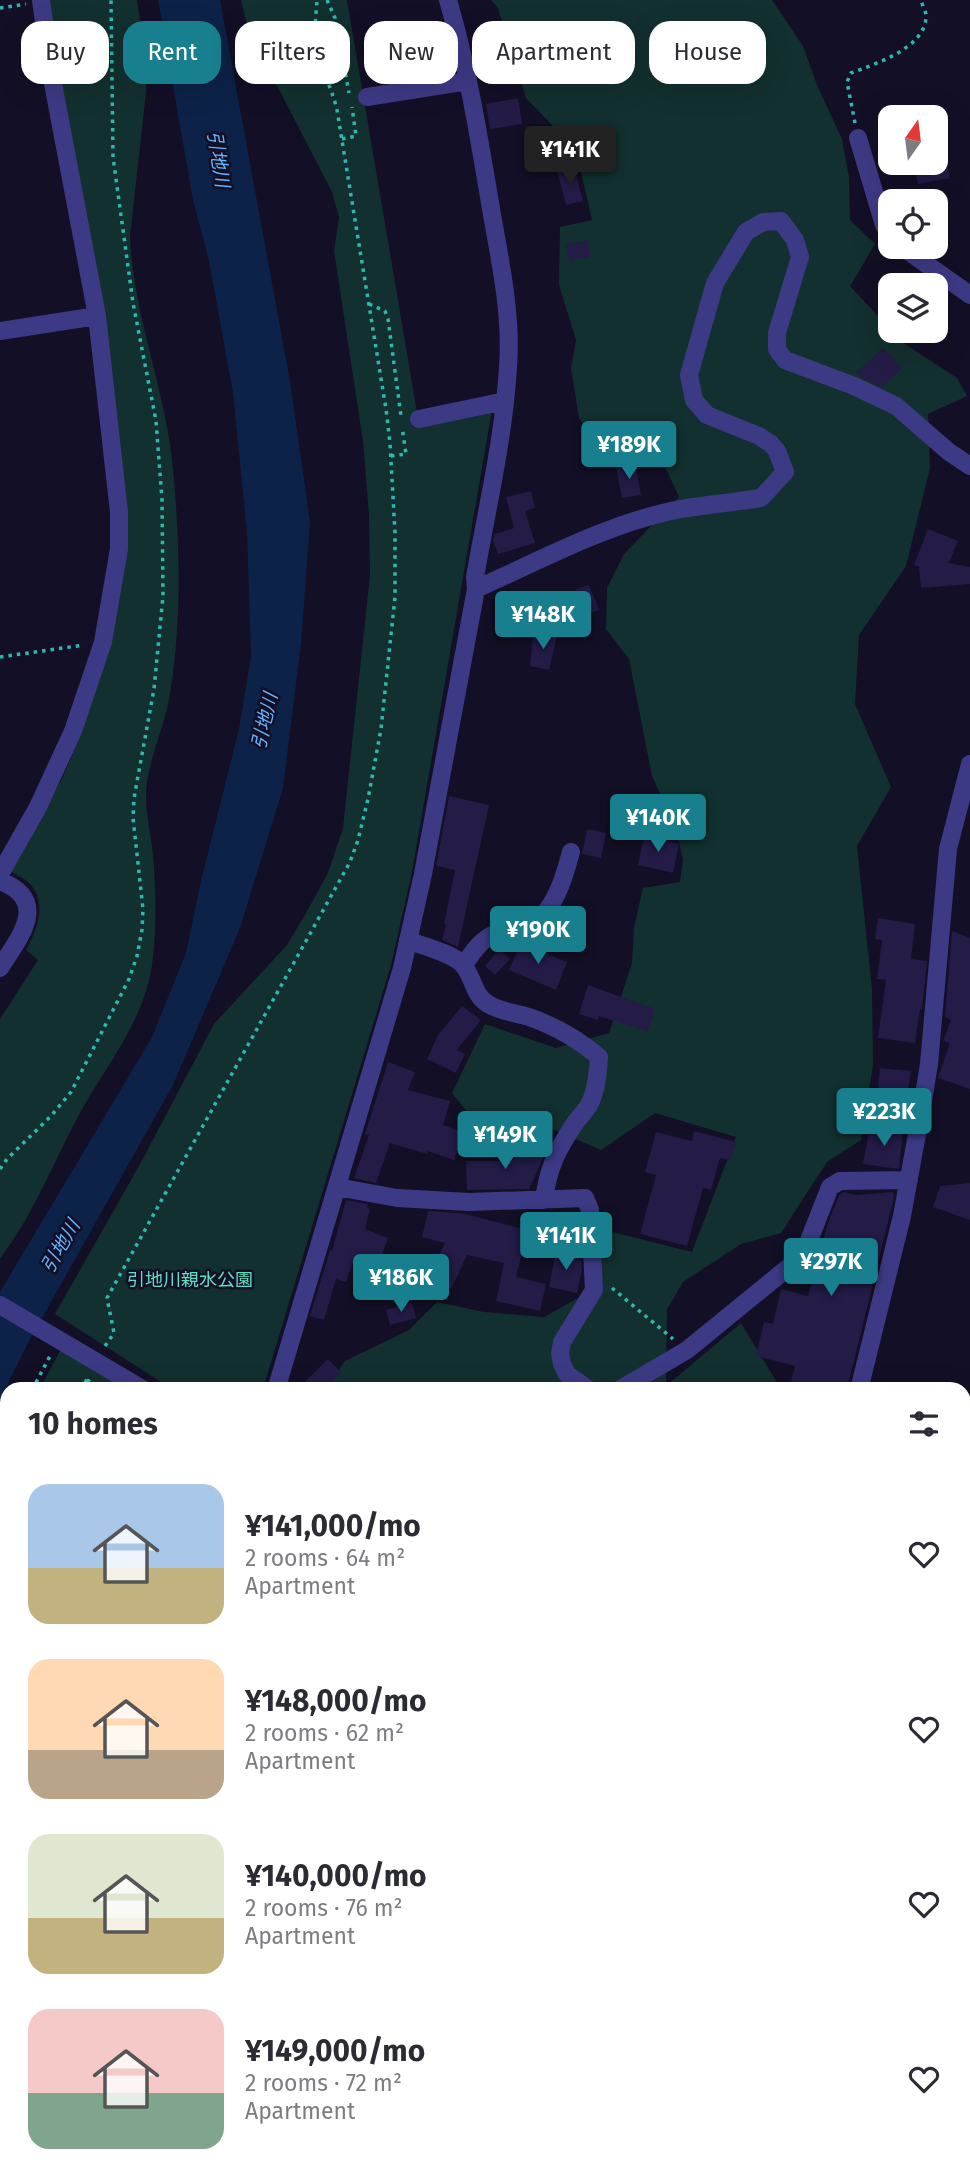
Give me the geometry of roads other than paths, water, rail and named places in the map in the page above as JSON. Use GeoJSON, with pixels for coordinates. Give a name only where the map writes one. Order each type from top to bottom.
{"type":"FeatureCollection","features":[{"type":"Feature","properties":{"kind":"street"},"geometry":{"type":"LineString","coordinates":[[278,1382],[372,1074],[408,940],[476,589],[475,577],[505,401],[509,320],[468,81],[448,0]]}},
{"type":"Feature","properties":{"kind":"street"},"geometry":{"type":"LineString","coordinates":[[0,874],[56,772],[73,731],[103,642],[119,549],[119,512],[97,316],[51,73],[41,1]]}},
{"type":"Feature","properties":{"kind":"street"},"geometry":{"type":"LineString","coordinates":[[367,97],[468,81]]}},
{"type":"Feature","properties":{"kind":"street"},"geometry":{"type":"LineString","coordinates":[[858,138],[878,205]]}},
{"type":"Feature","properties":{"kind":"street"},"geometry":{"type":"LineString","coordinates":[[476,589],[608,531],[647,518],[672,511],[761,498],[785,472],[777,451],[771,444],[759,436],[707,415],[694,400],[690,375],[715,283],[746,232],[763,222],[781,221],[795,240],[800,257],[777,332],[777,349],[785,360],[854,386],[897,406],[949,452],[970,466]]}},
{"type":"Feature","properties":{"kind":"street"},"geometry":{"type":"LineString","coordinates":[[919,259],[970,295]]}},
{"type":"Feature","properties":{"kind":"street"},"geometry":{"type":"LineString","coordinates":[[0,331],[97,316]]}},
{"type":"Feature","properties":{"kind":"street"},"geometry":{"type":"LineString","coordinates":[[419,419],[505,401]]}},
{"type":"Feature","properties":{"kind":"street"},"geometry":{"type":"LineString","coordinates":[[861,1382],[909,1180],[929,1064],[948,849],[969,768]]}},
{"type":"Feature","properties":{"kind":"street"},"geometry":{"type":"LineString","coordinates":[[464,965],[486,938],[540,918],[552,902],[563,879],[571,852]]}},
{"type":"Feature","properties":{"kind":"street"},"geometry":{"type":"LineString","coordinates":[[0,881],[19,892],[26,901],[29,912],[20,936],[0,968]]}},
{"type":"Feature","properties":{"kind":"street"},"geometry":{"type":"LineString","coordinates":[[408,940],[464,965],[475,992],[487,1003],[503,1011],[531,1018],[578,1039],[599,1057],[591,1103],[575,1123],[553,1160],[547,1174],[544,1200]]}},
{"type":"Feature","properties":{"kind":"street"},"geometry":{"type":"LineString","coordinates":[[633,1382],[687,1350],[795,1262],[806,1248],[830,1187],[840,1181],[909,1180]]}},
{"type":"Feature","properties":{"kind":"street"},"geometry":{"type":"LineString","coordinates":[[337,1187],[397,1198],[457,1202],[585,1198],[590,1210],[594,1290],[572,1324],[559,1353],[567,1374],[578,1382]]}},
{"type":"Feature","properties":{"kind":"street"},"geometry":{"type":"LineString","coordinates":[[0,1305],[131,1382]]}},
{"type":"Feature","properties":{"kind":"water","name":"引地川"},"geometry":{"type":"Polygon","coordinates":[[[158,0],[220,0],[290,381],[310,522],[301,644],[283,788],[240,928],[173,1085],[8,1382],[0,1382],[0,1292],[152,1037],[186,953],[239,729],[251,656],[247,532],[233,393],[209,261],[193,200],[173,84],[221,84],[221,21],[162,21],[158,0]]]}},
{"type":"Feature","properties":{"kind":"park label","name":"引地川親水公園"},"geometry":{"type":"Point","coordinates":[190,1280]}}]}
